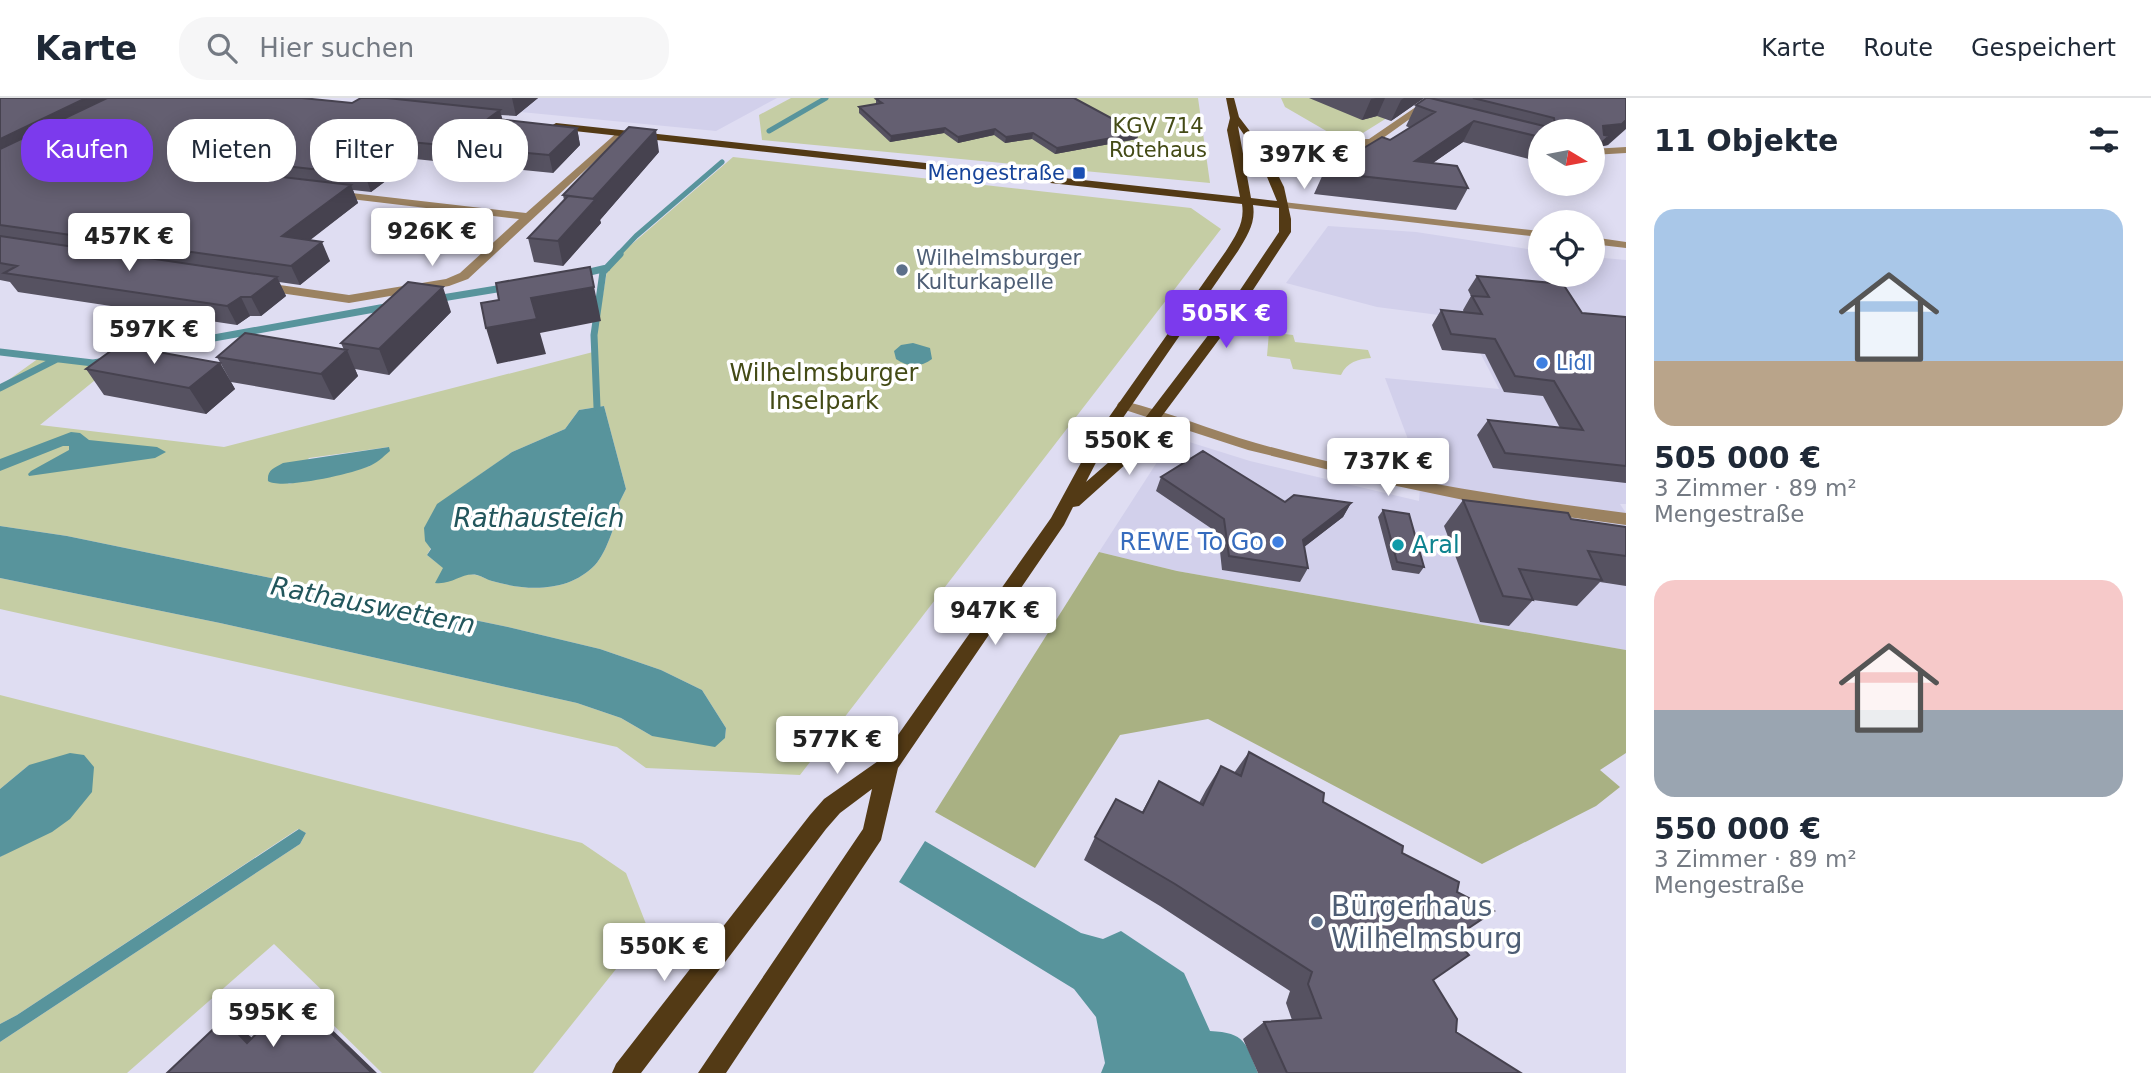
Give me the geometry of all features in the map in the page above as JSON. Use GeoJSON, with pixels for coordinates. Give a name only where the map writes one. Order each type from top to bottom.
{"type":"FeatureCollection","features":[{"type":"Feature","properties":{"kind":"main road"},"geometry":{"type":"LineString","coordinates":[[1068,506],[1122,459],[1227,319],[1283,236],[1287,223],[1283,205],[1262,152],[1249,131],[1236,118],[1230,98]]}},
{"type":"Feature","properties":{"kind":"main road"},"geometry":{"type":"LineString","coordinates":[[625,1073],[818,822],[832,806],[888,765],[1068,506],[1100,440],[1232,251],[1250,214],[1232,130],[1236,118]]}},
{"type":"Feature","properties":{"kind":"main road"},"geometry":{"type":"LineString","coordinates":[[540,124],[1283,205]]}},
{"type":"Feature","properties":{"kind":"main road"},"geometry":{"type":"LineString","coordinates":[[711,1073],[873,833],[888,765]]}},
{"type":"Feature","properties":{"kind":"street"},"geometry":{"type":"LineString","coordinates":[[1368,142],[1315,143],[1297,148],[1308,158],[1337,161],[1350,157],[1435,98]]}},
{"type":"Feature","properties":{"kind":"street"},"geometry":{"type":"LineString","coordinates":[[1414,111],[1428,115]]}},
{"type":"Feature","properties":{"kind":"street"},"geometry":{"type":"LineString","coordinates":[[241,283],[349,299],[449,282],[464,276],[621,133]]}},
{"type":"Feature","properties":{"kind":"street"},"geometry":{"type":"LineString","coordinates":[[1605,151],[1626,150]]}},
{"type":"Feature","properties":{"kind":"street"},"geometry":{"type":"LineString","coordinates":[[316,192],[529,217]]}},
{"type":"Feature","properties":{"kind":"street"},"geometry":{"type":"LineString","coordinates":[[1283,205],[1528,233]]}},
{"type":"Feature","properties":{"kind":"street"},"geometry":{"type":"LineString","coordinates":[[1605,242],[1626,244]]}},
{"type":"Feature","properties":{"kind":"street"},"geometry":{"type":"LineString","coordinates":[[1125,405],[1253,447],[1387,479],[1502,503],[1626,519]]}},
{"type":"Feature","properties":{"kind":"shaded area"},"geometry":{"type":"Polygon","coordinates":[[[379,98],[777,98],[716,131],[379,98]]]}},
{"type":"Feature","properties":{"kind":"shaded area"},"geometry":{"type":"Polygon","coordinates":[[[1328,226],[1416,232],[1528,249],[1528,287],[1605,287],[1605,258],[1626,260],[1626,504],[1620,504],[1626,513],[1626,650],[1177,571],[1099,552],[1161,456],[1186,441],[1250,461],[1419,501],[1421,474],[1385,378],[1499,389],[1462,318],[1377,307],[1286,283],[1328,226]]]}},
{"type":"Feature","properties":{"kind":"shaded area"},"geometry":{"type":"Polygon","coordinates":[[[1099,552],[1177,571],[1626,650],[1626,753],[1600,770],[1620,787],[1596,806],[1482,864],[1208,719],[1120,735],[1035,868],[935,812],[1099,552]]]}},
{"type":"Feature","properties":{"kind":"green space","name":"KGV 714 Rotehaus"},"geometry":{"type":"Polygon","coordinates":[[[791,98],[1198,98],[1210,183],[762,140],[759,115],[791,98]]]}},
{"type":"Feature","properties":{"kind":"green space"},"geometry":{"type":"Polygon","coordinates":[[[1281,98],[1419,98],[1350,141],[1335,136],[1285,107],[1281,98]]]}},
{"type":"Feature","properties":{"kind":"green space","name":"Wilhelmsburger Inselpark"},"geometry":{"type":"Polygon","coordinates":[[[733,157],[1191,208],[1221,229],[800,775],[646,768],[617,747],[0,609],[0,578],[220,623],[577,703],[621,718],[652,736],[725,738],[726,728],[702,690],[661,670],[600,649],[508,627],[67,536],[0,526],[0,386],[39,358],[95,365],[116,363],[40,425],[224,447],[593,352],[607,271],[625,250],[733,157]],[[604,406],[579,410],[565,429],[512,452],[465,485],[427,555],[450,570],[532,588],[572,581],[595,565],[609,539],[620,511],[619,503],[626,489],[604,406]],[[389,447],[309,458],[288,484],[370,466],[389,447]]]}},
{"type":"Feature","properties":{"kind":"green space"},"geometry":{"type":"Polygon","coordinates":[[[1269,332],[1293,335],[1295,342],[1368,350],[1371,358],[1353,362],[1341,375],[1293,369],[1290,359],[1267,356],[1269,332]]]}},
{"type":"Feature","properties":{"kind":"green space"},"geometry":{"type":"Polygon","coordinates":[[[0,695],[582,843],[626,873],[648,929],[533,1073],[382,1073],[317,1009],[329,997],[274,944],[127,1073],[0,1073],[0,1042],[300,844],[306,833],[298,829],[0,1024],[0,857],[16,848],[29,765],[0,789],[0,695]]]}},
{"type":"Feature","properties":{"kind":"water"},"geometry":{"type":"Polygon","coordinates":[[[913,343],[930,348],[932,359],[914,365],[896,359],[894,351],[901,345],[913,343]]]}},
{"type":"Feature","properties":{"kind":"water","name":"Rathausteich"},"geometry":{"type":"Polygon","coordinates":[[[604,406],[626,489],[619,503],[620,511],[609,539],[595,565],[572,581],[546,587],[519,587],[472,575],[435,583],[443,568],[427,555],[431,549],[425,541],[424,528],[437,504],[512,452],[565,429],[579,410],[604,406]]]}},
{"type":"Feature","properties":{"kind":"water"},"geometry":{"type":"Polygon","coordinates":[[[71,432],[80,433],[89,440],[157,447],[166,452],[155,458],[29,476],[31,471],[69,450],[69,446],[63,446],[0,471],[0,459],[71,432]]]}},
{"type":"Feature","properties":{"kind":"water"},"geometry":{"type":"Polygon","coordinates":[[[389,447],[390,451],[373,464],[359,470],[287,484],[268,481],[270,472],[283,463],[389,447]]]}},
{"type":"Feature","properties":{"kind":"water","name":"Rathauswettern"},"geometry":{"type":"Polygon","coordinates":[[[0,526],[67,536],[508,627],[600,649],[661,670],[702,690],[726,728],[725,738],[715,747],[652,736],[621,718],[577,703],[220,623],[0,578],[0,526]]]}},
{"type":"Feature","properties":{"kind":"water"},"geometry":{"type":"Polygon","coordinates":[[[70,753],[84,755],[94,767],[92,792],[70,819],[52,832],[0,857],[0,789],[29,765],[70,753]]]}},
{"type":"Feature","properties":{"kind":"water"},"geometry":{"type":"Polygon","coordinates":[[[299,829],[306,833],[300,844],[0,1042],[0,1024],[299,829]]]}},
{"type":"Feature","properties":{"kind":"water"},"geometry":{"type":"Polygon","coordinates":[[[925,841],[1081,933],[1103,939],[1121,931],[1184,973],[1210,1031],[1231,1034],[1243,1041],[1258,1073],[1101,1073],[1105,1063],[1096,1017],[1074,989],[899,882],[925,841]]]}},
{"type":"Feature","properties":{"kind":"building"},"geometry":{"type":"Polygon","coordinates":[[[0,98],[86,98],[42,119],[21,119],[21,129],[0,139],[0,98]]]}},
{"type":"Feature","properties":{"kind":"building"},"geometry":{"type":"Polygon","coordinates":[[[107,98],[302,98],[352,103],[361,98],[387,98],[500,110],[489,118],[498,119],[432,119],[432,144],[418,143],[418,119],[310,119],[310,169],[296,167],[296,119],[167,119],[167,182],[296,182],[296,179],[351,185],[282,236],[322,242],[291,266],[0,225],[0,149],[21,139],[21,182],[153,182],[153,119],[63,119],[107,98]]]}},
{"type":"Feature","properties":{"kind":"building"},"geometry":{"type":"Polygon","coordinates":[[[1074,98],[1139,133],[1057,148],[1033,133],[1006,137],[995,129],[958,137],[945,128],[891,136],[859,107],[882,103],[876,99],[1074,98]]]}},
{"type":"Feature","properties":{"kind":"building"},"geometry":{"type":"Polygon","coordinates":[[[1430,98],[1528,122],[1528,134],[1474,121],[1415,161],[1457,166],[1468,188],[1324,172],[1382,137],[1390,140],[1435,112],[1416,105],[1430,98]]]}},
{"type":"Feature","properties":{"kind":"building"},"geometry":{"type":"Polygon","coordinates":[[[1473,98],[1626,98],[1626,120],[1622,124],[1605,126],[1605,119],[1554,119],[1473,98]]]}},
{"type":"Feature","properties":{"kind":"building"},"geometry":{"type":"Polygon","coordinates":[[[528,122],[577,128],[549,155],[528,153],[528,122]]]}},
{"type":"Feature","properties":{"kind":"building"},"geometry":{"type":"Polygon","coordinates":[[[629,127],[656,130],[593,199],[563,195],[629,127]]]}},
{"type":"Feature","properties":{"kind":"building"},"geometry":{"type":"Polygon","coordinates":[[[568,196],[596,199],[558,241],[528,238],[568,196]]]}},
{"type":"Feature","properties":{"kind":"building"},"geometry":{"type":"Polygon","coordinates":[[[0,236],[277,277],[251,297],[241,297],[227,306],[4,273],[17,266],[0,263],[0,236]]]}},
{"type":"Feature","properties":{"kind":"building"},"geometry":{"type":"Polygon","coordinates":[[[590,267],[594,287],[531,298],[537,319],[486,328],[481,303],[499,300],[496,283],[590,267]]]}},
{"type":"Feature","properties":{"kind":"building"},"geometry":{"type":"Polygon","coordinates":[[[1477,276],[1528,281],[1528,287],[1565,287],[1582,313],[1626,317],[1626,466],[1505,453],[1488,420],[1583,430],[1554,381],[1515,376],[1495,339],[1451,334],[1441,310],[1482,314],[1472,296],[1489,297],[1477,276]]]}},
{"type":"Feature","properties":{"kind":"building"},"geometry":{"type":"Polygon","coordinates":[[[408,282],[443,287],[379,349],[341,343],[408,282]]]}},
{"type":"Feature","properties":{"kind":"building"},"geometry":{"type":"Polygon","coordinates":[[[245,333],[347,350],[321,374],[217,357],[245,333]]]}},
{"type":"Feature","properties":{"kind":"building"},"geometry":{"type":"Polygon","coordinates":[[[119,345],[220,363],[189,388],[86,369],[119,345]]]}},
{"type":"Feature","properties":{"kind":"building"},"geometry":{"type":"Polygon","coordinates":[[[1203,451],[1285,502],[1294,495],[1351,503],[1303,540],[1308,568],[1229,556],[1224,519],[1161,477],[1203,451]]]}},
{"type":"Feature","properties":{"kind":"building"},"geometry":{"type":"Polygon","coordinates":[[[1463,500],[1568,513],[1571,519],[1626,527],[1626,556],[1588,551],[1602,580],[1519,569],[1533,600],[1503,596],[1463,500]]]}},
{"type":"Feature","properties":{"kind":"building","name":"Aral"},"geometry":{"type":"Polygon","coordinates":[[[1383,510],[1409,514],[1424,567],[1397,562],[1383,510]]]}},
{"type":"Feature","properties":{"kind":"building","name":"Bürgerhaus Wilhelmsburg"},"geometry":{"type":"Polygon","coordinates":[[[1249,752],[1324,793],[1323,802],[1403,846],[1402,853],[1459,882],[1457,892],[1494,911],[1454,938],[1469,955],[1433,980],[1457,1019],[1456,1032],[1521,1073],[1287,1073],[1264,1022],[1321,1018],[1308,984],[1312,972],[1175,884],[1095,837],[1116,799],[1143,813],[1159,781],[1203,805],[1221,766],[1241,776],[1249,752]]]}},
{"type":"Feature","properties":{"kind":"building"},"geometry":{"type":"Polygon","coordinates":[[[294,997],[372,1073],[167,1073],[224,1019],[247,1043],[294,997]]]}},
{"type":"Feature","properties":{"kind":"waterway"},"geometry":{"type":"LineString","coordinates":[[769,131],[826,98]]}},
{"type":"Feature","properties":{"kind":"waterway"},"geometry":{"type":"LineString","coordinates":[[618,255],[636,236],[722,162]]}},
{"type":"Feature","properties":{"kind":"waterway"},"geometry":{"type":"LineString","coordinates":[[607,268],[620,254]]}},
{"type":"Feature","properties":{"kind":"waterway"},"geometry":{"type":"LineString","coordinates":[[581,274],[607,268]]}},
{"type":"Feature","properties":{"kind":"waterway"},"geometry":{"type":"LineString","coordinates":[[597,407],[594,335],[603,272],[607,268]]}},
{"type":"Feature","properties":{"kind":"waterway"},"geometry":{"type":"LineString","coordinates":[[436,299],[509,287]]}},
{"type":"Feature","properties":{"kind":"waterway"},"geometry":{"type":"LineString","coordinates":[[144,354],[197,341],[391,306]]}},
{"type":"Feature","properties":{"kind":"waterway"},"geometry":{"type":"LineString","coordinates":[[0,352],[93,363],[106,361]]}},
{"type":"Feature","properties":{"kind":"waterway"},"geometry":{"type":"LineString","coordinates":[[0,388],[57,359]]}},
{"type":"Feature","properties":{"kind":"place","name":"Mengestraße"},"geometry":{"type":"Point","coordinates":[1079,173]}},
{"type":"Feature","properties":{"kind":"place","name":"Wilhelmsburger Kulturkapelle"},"geometry":{"type":"Point","coordinates":[902,270]}},
{"type":"Feature","properties":{"kind":"place","name":"Lidl"},"geometry":{"type":"Point","coordinates":[1542,363]}},
{"type":"Feature","properties":{"kind":"place","name":"REWE To Go"},"geometry":{"type":"Point","coordinates":[1278,542]}},
{"type":"Feature","properties":{"kind":"place","name":"Aral"},"geometry":{"type":"Point","coordinates":[1398,545]}},
{"type":"Feature","properties":{"kind":"place","name":"Bürgerhaus Wilhelmsburg"},"geometry":{"type":"Point","coordinates":[1317,922]}}]}
